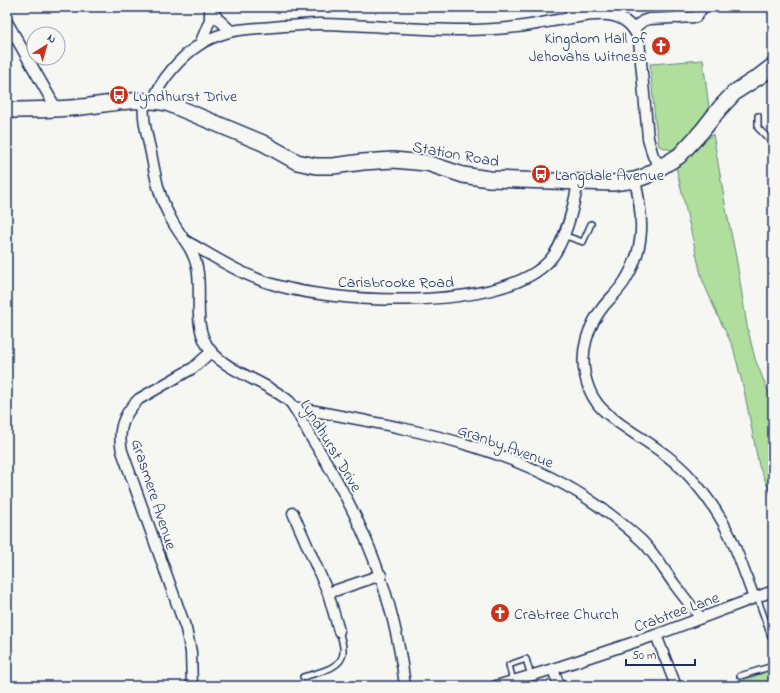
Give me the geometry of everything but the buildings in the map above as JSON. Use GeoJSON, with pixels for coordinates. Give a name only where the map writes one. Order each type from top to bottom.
{"type":"FeatureCollection","features":[{"type":"Feature","properties":{"kind":"main road","name":"Station Road"},"geometry":{"type":"LineString","coordinates":[[7,110],[58,110],[149,100],[166,103],[263,143],[297,162],[316,166],[333,166],[393,160],[427,164],[463,175],[489,179],[613,183],[635,180],[679,156],[735,92],[773,66]]}},
{"type":"Feature","properties":{"kind":"street"},"geometry":{"type":"LineString","coordinates":[[570,7],[572,17]]}},
{"type":"Feature","properties":{"kind":"street"},"geometry":{"type":"LineString","coordinates":[[679,18],[680,7]]}},
{"type":"Feature","properties":{"kind":"street"},"geometry":{"type":"LineString","coordinates":[[633,29],[642,21],[648,19],[696,17],[703,7]]}},
{"type":"Feature","properties":{"kind":"street"},"geometry":{"type":"LineString","coordinates":[[210,8],[218,19],[231,31]]}},
{"type":"Feature","properties":{"kind":"street"},"geometry":{"type":"LineString","coordinates":[[200,44],[208,26],[210,8]]}},
{"type":"Feature","properties":{"kind":"street"},"geometry":{"type":"LineString","coordinates":[[149,100],[176,65],[200,44],[231,31],[318,24],[472,30],[515,28],[572,17],[606,14],[620,18],[633,29],[639,40],[648,138],[653,156],[661,167]]}},
{"type":"Feature","properties":{"kind":"street"},"geometry":{"type":"LineString","coordinates":[[7,22],[58,110]]}},
{"type":"Feature","properties":{"kind":"street","name":"Lyndhurst Drive"},"geometry":{"type":"LineString","coordinates":[[149,100],[144,121],[157,182],[169,216],[186,241],[197,266],[199,277],[199,322],[205,343],[211,352],[232,367],[275,391],[294,407],[304,426],[337,478],[366,538],[381,576],[391,608],[405,686]]}},
{"type":"Feature","properties":{"kind":"street"},"geometry":{"type":"LineString","coordinates":[[635,180],[642,228],[639,246],[626,279],[596,317],[590,329],[585,345],[583,363],[585,376],[597,404],[612,417],[662,452],[679,466],[706,496],[730,535],[756,597]]}},
{"type":"Feature","properties":{"kind":"street","name":"Carisbrooke Road"},"geometry":{"type":"LineString","coordinates":[[186,241],[268,283],[295,290],[363,299],[467,296],[511,284],[534,273],[550,261],[563,235],[575,202],[578,182]]}},
{"type":"Feature","properties":{"kind":"street","name":"Grasmere Avenue"},"geometry":{"type":"LineString","coordinates":[[192,686],[191,652],[186,630],[122,451],[120,436],[126,415],[132,405],[139,399],[193,368],[211,352]]}},
{"type":"Feature","properties":{"kind":"street","name":"Granby Avenue"},"geometry":{"type":"LineString","coordinates":[[294,407],[461,442],[514,460],[546,474],[589,500],[632,531],[644,542],[701,618]]}},
{"type":"Feature","properties":{"kind":"street"},"geometry":{"type":"LineString","coordinates":[[293,513],[328,593],[339,631]]}},
{"type":"Feature","properties":{"kind":"street"},"geometry":{"type":"LineString","coordinates":[[328,593],[381,576]]}},
{"type":"Feature","properties":{"kind":"street","name":"Crabtree Lane"},"geometry":{"type":"LineString","coordinates":[[496,686],[656,635],[773,591]]}},
{"type":"Feature","properties":{"kind":"street"},"geometry":{"type":"LineString","coordinates":[[656,635],[676,686]]}},
{"type":"Feature","properties":{"kind":"street"},"geometry":{"type":"LineString","coordinates":[[553,669],[559,686]]}},
{"type":"Feature","properties":{"kind":"lane"},"geometry":{"type":"LineString","coordinates":[[758,116],[758,128],[773,143]]}},
{"type":"Feature","properties":{"kind":"lane"},"geometry":{"type":"LineString","coordinates":[[563,235],[583,242],[591,224]]}},
{"type":"Feature","properties":{"kind":"lane"},"geometry":{"type":"LineString","coordinates":[[756,597],[773,642]]}},
{"type":"Feature","properties":{"kind":"lane"},"geometry":{"type":"LineString","coordinates":[[303,677],[334,666],[341,660],[343,647],[339,631]]}},
{"type":"Feature","properties":{"kind":"lane"},"geometry":{"type":"LineString","coordinates":[[513,681],[509,665],[526,659],[531,676]]}},
{"type":"Feature","properties":{"kind":"lane"},"geometry":{"type":"LineString","coordinates":[[740,676],[773,666]]}},
{"type":"Feature","properties":{"kind":"green space"},"geometry":{"type":"Polygon","coordinates":[[[703,60],[709,108],[712,109],[679,146],[671,150],[659,146],[655,121],[650,64],[703,60]]]}},
{"type":"Feature","properties":{"kind":"green space"},"geometry":{"type":"Polygon","coordinates":[[[713,134],[736,257],[747,326],[755,359],[773,403],[773,499],[759,466],[744,390],[733,347],[702,279],[676,167],[713,134]]]}},
{"type":"Feature","properties":{"kind":"green space"},"geometry":{"type":"Polygon","coordinates":[[[773,669],[773,686],[737,686],[736,683],[773,669]]]}},
{"type":"Feature","properties":{"kind":"place","name":"Kingdom Hall of Jehovahs Witness"},"geometry":{"type":"Point","coordinates":[661,46]}},
{"type":"Feature","properties":{"kind":"place","name":"Lyndhurst Drive"},"geometry":{"type":"Point","coordinates":[119,95]}},
{"type":"Feature","properties":{"kind":"place","name":"Langdale Avenue"},"geometry":{"type":"Point","coordinates":[541,174]}},
{"type":"Feature","properties":{"kind":"place","name":"Crabtree Church"},"geometry":{"type":"Point","coordinates":[500,613]}}]}
